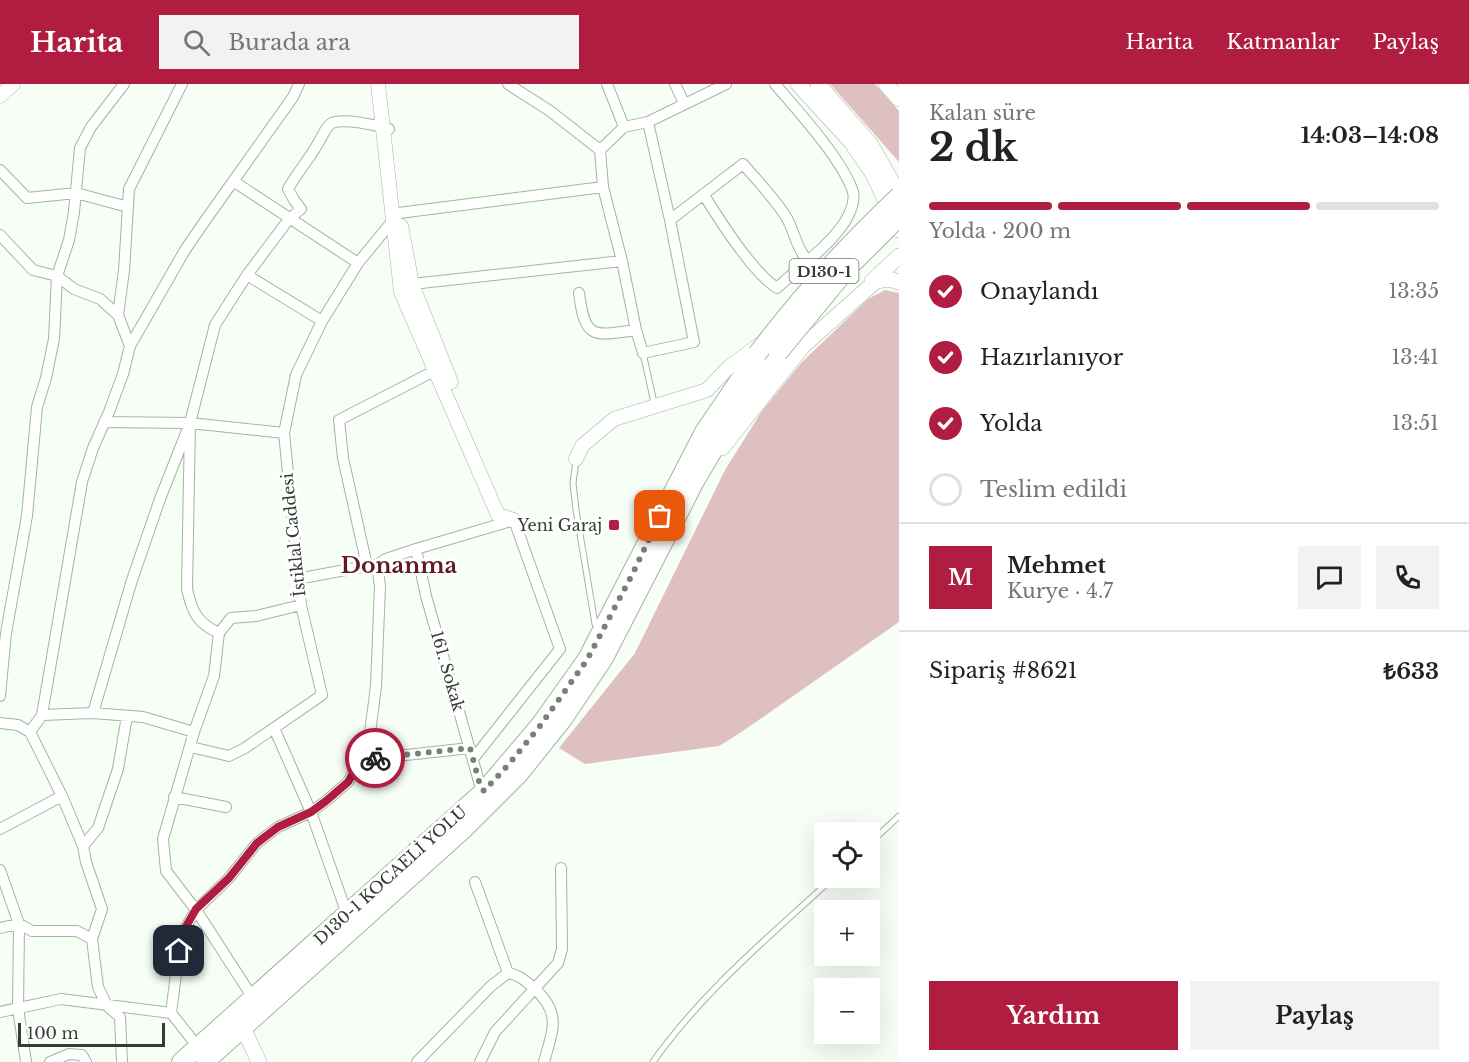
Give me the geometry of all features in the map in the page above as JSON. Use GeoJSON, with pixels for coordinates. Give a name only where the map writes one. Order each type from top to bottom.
{"type":"FeatureCollection","features":[{"type":"Feature","properties":{"kind":"highway","name":"D130-1 KOCAELİ YOLU"},"geometry":{"type":"LineString","coordinates":[[240,1020],[254,998],[484,791],[534,733],[587,660],[704,432],[774,331],[828,267],[899,195]]}},
{"type":"Feature","properties":{"kind":"highway","name":"D130-1"},"geometry":{"type":"LineString","coordinates":[[182,1062],[201,1055],[465,828],[519,774],[563,719],[604,658],[694,483],[745,396],[848,268],[899,217]]}},
{"type":"Feature","properties":{"kind":"main road"},"geometry":{"type":"LineString","coordinates":[[798,84],[851,142],[873,174],[899,230]]}},
{"type":"Feature","properties":{"kind":"main road"},"geometry":{"type":"LineString","coordinates":[[818,84],[871,145],[899,195]]}},
{"type":"Feature","properties":{"kind":"main road"},"geometry":{"type":"LineString","coordinates":[[886,84],[899,99]]}},
{"type":"Feature","properties":{"kind":"main road"},"geometry":{"type":"LineString","coordinates":[[694,483],[803,346],[899,256]]}},
{"type":"Feature","properties":{"kind":"main road"},"geometry":{"type":"LineString","coordinates":[[844,308],[876,281],[890,279],[899,282]]}},
{"type":"Feature","properties":{"kind":"main road"},"geometry":{"type":"LineString","coordinates":[[240,1020],[259,1062]]}},
{"type":"Feature","properties":{"kind":"street"},"geometry":{"type":"LineString","coordinates":[[0,96],[13,84]]}},
{"type":"Feature","properties":{"kind":"street"},"geometry":{"type":"LineString","coordinates":[[0,696],[6,633],[27,516],[37,407],[54,339],[57,276],[69,240],[80,148],[91,127],[124,84]]}},
{"type":"Feature","properties":{"kind":"street"},"geometry":{"type":"LineString","coordinates":[[118,315],[124,271],[129,189],[182,84]]}},
{"type":"Feature","properties":{"kind":"street"},"geometry":{"type":"LineString","coordinates":[[30,732],[42,715],[81,482],[123,374],[130,346],[185,250],[299,84]]}},
{"type":"Feature","properties":{"kind":"street"},"geometry":{"type":"LineString","coordinates":[[361,760],[472,754],[560,649],[514,520],[504,516],[406,288],[378,84]]}},
{"type":"Feature","properties":{"kind":"street"},"geometry":{"type":"LineString","coordinates":[[385,84],[385,128]]}},
{"type":"Feature","properties":{"kind":"street"},"geometry":{"type":"LineString","coordinates":[[508,84],[550,111],[600,150],[603,187],[643,353],[694,342],[648,122]]}},
{"type":"Feature","properties":{"kind":"street"},"geometry":{"type":"LineString","coordinates":[[607,84],[624,127]]}},
{"type":"Feature","properties":{"kind":"street"},"geometry":{"type":"LineString","coordinates":[[675,84],[684,103]]}},
{"type":"Feature","properties":{"kind":"street"},"geometry":{"type":"LineString","coordinates":[[600,150],[624,127],[648,122],[726,84]]}},
{"type":"Feature","properties":{"kind":"street"},"geometry":{"type":"LineString","coordinates":[[704,195],[722,225],[753,265],[768,283],[777,288],[833,236],[846,220],[853,204],[853,190],[832,155],[775,84]]}},
{"type":"Feature","properties":{"kind":"street"},"geometry":{"type":"LineString","coordinates":[[93,713],[132,580],[160,499],[190,423],[215,325],[247,275],[289,219],[301,209],[288,189],[313,154],[326,128],[332,123],[361,123],[385,128]]}},
{"type":"Feature","properties":{"kind":"street"},"geometry":{"type":"LineString","coordinates":[[670,220],[743,164],[786,216],[800,252],[807,260]]}},
{"type":"Feature","properties":{"kind":"street"},"geometry":{"type":"LineString","coordinates":[[0,170],[27,198],[76,193],[128,207]]}},
{"type":"Feature","properties":{"kind":"street"},"geometry":{"type":"LineString","coordinates":[[233,181],[358,263]]}},
{"type":"Feature","properties":{"kind":"street"},"geometry":{"type":"LineString","coordinates":[[396,217],[603,187]]}},
{"type":"Feature","properties":{"kind":"street","name":"İstiklal Caddesi"},"geometry":{"type":"LineString","coordinates":[[219,633],[231,618],[256,616],[301,605],[284,433],[296,375],[322,321],[358,263],[396,217]]}},
{"type":"Feature","properties":{"kind":"street"},"geometry":{"type":"LineString","coordinates":[[0,235],[33,270],[57,276],[74,289],[100,299],[118,315],[130,346]]}},
{"type":"Feature","properties":{"kind":"street"},"geometry":{"type":"LineString","coordinates":[[406,288],[622,261]]}},
{"type":"Feature","properties":{"kind":"street"},"geometry":{"type":"LineString","coordinates":[[247,275],[322,321]]}},
{"type":"Feature","properties":{"kind":"street"},"geometry":{"type":"LineString","coordinates":[[579,293],[582,317],[589,330],[601,335],[636,330]]}},
{"type":"Feature","properties":{"kind":"street"},"geometry":{"type":"LineString","coordinates":[[576,459],[582,446],[614,419],[707,390],[729,367],[756,348],[774,331]]}},
{"type":"Feature","properties":{"kind":"street"},"geometry":{"type":"LineString","coordinates":[[201,1055],[171,1013],[181,935],[196,909],[229,878],[257,843],[278,827],[311,812],[348,782],[361,760],[370,733],[376,686],[380,585],[372,566],[343,458],[339,420],[440,367]]}},
{"type":"Feature","properties":{"kind":"street"},"geometry":{"type":"LineString","coordinates":[[104,422],[190,423],[284,433]]}},
{"type":"Feature","properties":{"kind":"street"},"geometry":{"type":"LineString","coordinates":[[190,423],[187,589],[191,608],[205,626],[219,633],[214,676],[194,732],[163,839],[166,871],[196,909],[254,998]]}},
{"type":"Feature","properties":{"kind":"street"},"geometry":{"type":"LineString","coordinates":[[297,579],[372,566],[416,549],[514,520]]}},
{"type":"Feature","properties":{"kind":"street","name":"161. Sokak"},"geometry":{"type":"LineString","coordinates":[[416,549],[426,596],[480,785],[484,791]]}},
{"type":"Feature","properties":{"kind":"street"},"geometry":{"type":"LineString","coordinates":[[190,747],[229,756],[245,748],[322,695],[301,605]]}},
{"type":"Feature","properties":{"kind":"street"},"geometry":{"type":"LineString","coordinates":[[42,715],[93,713],[143,717],[194,732]]}},
{"type":"Feature","properties":{"kind":"street"},"geometry":{"type":"LineString","coordinates":[[83,846],[98,828],[118,769],[127,716]]}},
{"type":"Feature","properties":{"kind":"street"},"geometry":{"type":"LineString","coordinates":[[0,723],[18,725],[30,732],[62,796],[83,846],[102,909],[92,939],[98,987],[107,1006],[120,1017],[122,1062]]}},
{"type":"Feature","properties":{"kind":"street"},"geometry":{"type":"LineString","coordinates":[[274,728],[311,812],[347,914]]}},
{"type":"Feature","properties":{"kind":"street"},"geometry":{"type":"LineString","coordinates":[[0,829],[62,796]]}},
{"type":"Feature","properties":{"kind":"street"},"geometry":{"type":"LineString","coordinates":[[174,797],[226,807]]}},
{"type":"Feature","properties":{"kind":"street"},"geometry":{"type":"LineString","coordinates":[[480,1062],[495,1032],[558,963],[562,949],[561,868]]}},
{"type":"Feature","properties":{"kind":"street"},"geometry":{"type":"LineString","coordinates":[[0,870],[19,924],[18,1008],[26,1062]]}},
{"type":"Feature","properties":{"kind":"street"},"geometry":{"type":"LineString","coordinates":[[475,882],[508,973]]}},
{"type":"Feature","properties":{"kind":"street"},"geometry":{"type":"LineString","coordinates":[[0,928],[19,924],[32,931],[77,931],[92,939]]}},
{"type":"Feature","properties":{"kind":"street"},"geometry":{"type":"LineString","coordinates":[[417,1062],[491,986],[508,973],[518,975],[549,1004],[553,1015],[552,1032],[544,1062]]}},
{"type":"Feature","properties":{"kind":"street"},"geometry":{"type":"LineString","coordinates":[[0,1012],[61,999],[171,1013]]}},
{"type":"Feature","properties":{"kind":"street"},"geometry":{"type":"LineString","coordinates":[[50,1062],[69,1054],[82,1055],[86,1062]]}},
{"type":"Feature","properties":{"kind":"lane"},"geometry":{"type":"LineString","coordinates":[[643,353],[655,407]]}},
{"type":"Feature","properties":{"kind":"lane"},"geometry":{"type":"LineString","coordinates":[[576,459],[573,483],[575,501],[595,624]]}},
{"type":"Feature","properties":{"kind":"lane"},"geometry":{"type":"LineString","coordinates":[[880,834],[899,816]]}},
{"type":"Feature","properties":{"kind":"lane"},"geometry":{"type":"LineString","coordinates":[[653,1062],[700,1004],[822,888]]}},
{"type":"Feature","properties":{"kind":"shaded area"},"geometry":{"type":"Polygon","coordinates":[[[830,84],[875,84],[899,111],[899,162],[830,84]]]}},
{"type":"Feature","properties":{"kind":"shaded area"},"geometry":{"type":"Polygon","coordinates":[[[885,290],[899,293],[899,622],[719,746],[585,764],[559,748],[635,653],[725,470],[762,411],[802,362],[868,299],[885,290]]]}},
{"type":"Feature","properties":{"kind":"way so far"},"geometry":{"type":"LineString","coordinates":[[375,758],[470,748],[480,785],[484,791],[540,726],[587,660],[660,516]]}},
{"type":"Feature","properties":{"kind":"place","name":"Yeni Garaj"},"geometry":{"type":"Point","coordinates":[614,525]}},
{"type":"Feature","properties":{"kind":"district","name":"Donanma"},"geometry":{"type":"Point","coordinates":[399,565]}},
{"type":"Feature","properties":{"kind":"route"},"geometry":{"type":"LineString","coordinates":[[179,951],[181,935],[196,909],[229,878],[257,843],[278,827],[311,812],[326,801],[348,782],[361,760],[375,758]]}}]}
